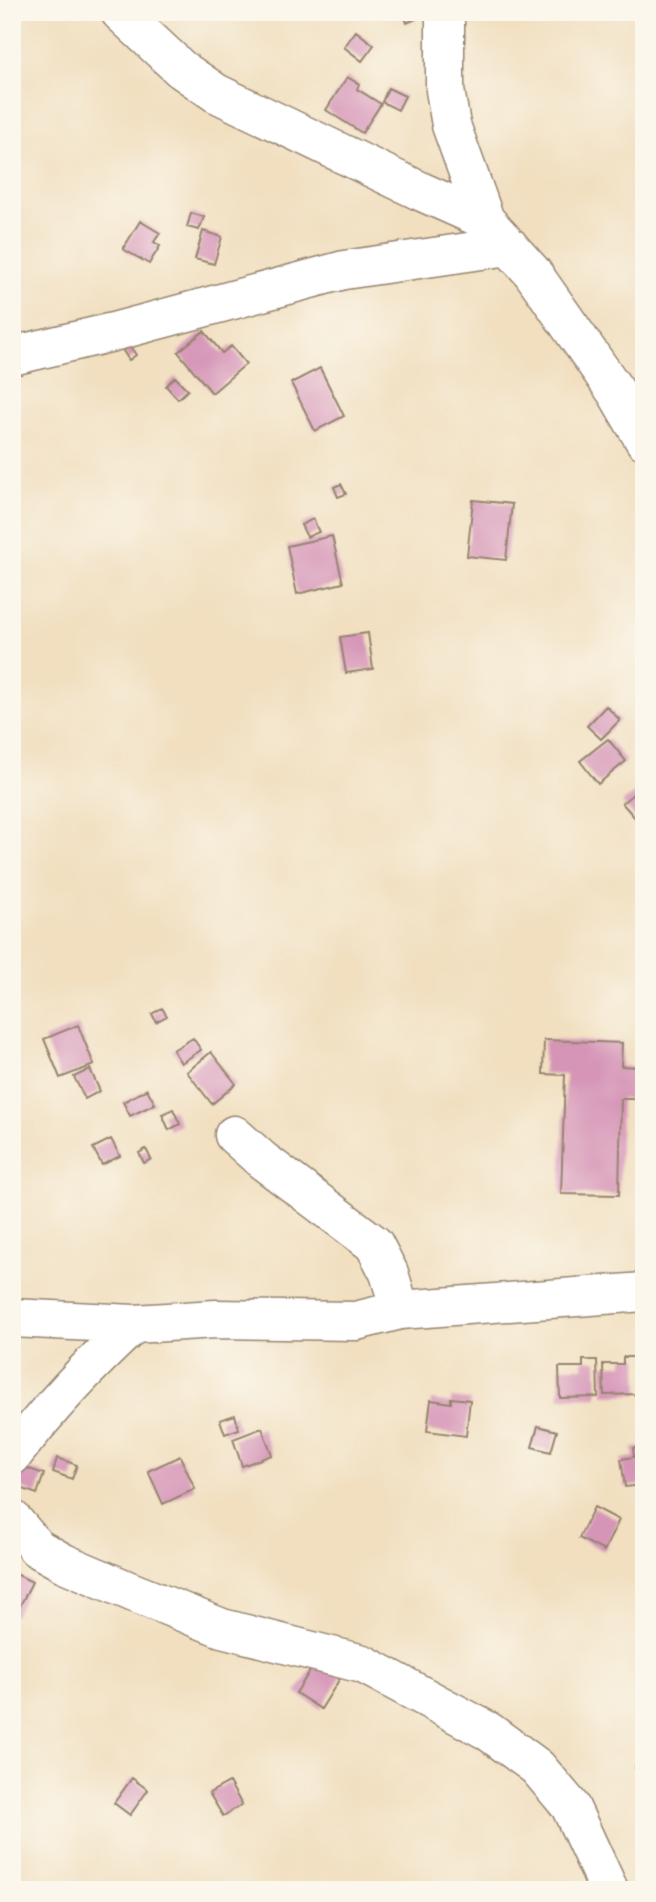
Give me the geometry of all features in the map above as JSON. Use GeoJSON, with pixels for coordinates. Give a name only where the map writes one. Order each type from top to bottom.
{"type":"FeatureCollection","features":[{"type":"Feature","properties":{"kind":"street"},"geometry":{"type":"LineString","coordinates":[[120,12],[181,68],[216,93],[420,191],[497,233]]}},
{"type":"Feature","properties":{"kind":"street"},"geometry":{"type":"LineString","coordinates":[[445,12],[445,90],[451,125],[497,233],[540,283],[616,392],[644,440]]}},
{"type":"Feature","properties":{"kind":"street"},"geometry":{"type":"LineString","coordinates":[[12,356],[497,233]]}},
{"type":"Feature","properties":{"kind":"street"},"geometry":{"type":"LineString","coordinates":[[234,1135],[262,1160],[374,1244],[389,1273],[400,1310]]}},
{"type":"Feature","properties":{"kind":"street"},"geometry":{"type":"LineString","coordinates":[[12,1318],[134,1324],[216,1320],[355,1321],[400,1310],[644,1293]]}},
{"type":"Feature","properties":{"kind":"street"},"geometry":{"type":"LineString","coordinates":[[12,1456],[74,1382],[134,1324]]}},
{"type":"Feature","properties":{"kind":"street"},"geometry":{"type":"LineString","coordinates":[[12,1519],[37,1548],[64,1563],[222,1628],[363,1664],[488,1731],[537,1767],[570,1806],[609,1890]]}},
{"type":"Feature","properties":{"kind":"building"},"geometry":{"type":"Polygon","coordinates":[[[403,12],[422,12],[424,15],[407,23],[403,12]]]}},
{"type":"Feature","properties":{"kind":"building"},"geometry":{"type":"Polygon","coordinates":[[[356,31],[374,45],[362,61],[344,47],[356,31]]]}},
{"type":"Feature","properties":{"kind":"building"},"geometry":{"type":"Polygon","coordinates":[[[347,77],[359,84],[357,89],[381,104],[362,133],[326,110],[347,77]]]}},
{"type":"Feature","properties":{"kind":"building"},"geometry":{"type":"Polygon","coordinates":[[[388,88],[405,96],[398,110],[382,102],[388,88]]]}},
{"type":"Feature","properties":{"kind":"building"},"geometry":{"type":"Polygon","coordinates":[[[191,213],[204,217],[199,230],[187,227],[191,213]]]}},
{"type":"Feature","properties":{"kind":"building"},"geometry":{"type":"Polygon","coordinates":[[[140,221],[160,233],[154,242],[160,246],[149,264],[123,249],[140,221]]]}},
{"type":"Feature","properties":{"kind":"building"},"geometry":{"type":"Polygon","coordinates":[[[203,231],[222,237],[214,264],[195,259],[203,231]]]}},
{"type":"Feature","properties":{"kind":"building"},"geometry":{"type":"Polygon","coordinates":[[[204,331],[222,353],[231,346],[246,364],[212,393],[178,352],[204,331]]]}},
{"type":"Feature","properties":{"kind":"building"},"geometry":{"type":"Polygon","coordinates":[[[130,346],[136,355],[129,360],[123,351],[130,346]]]}},
{"type":"Feature","properties":{"kind":"building"},"geometry":{"type":"Polygon","coordinates":[[[320,368],[344,416],[315,431],[291,383],[320,368]]]}},
{"type":"Feature","properties":{"kind":"building"},"geometry":{"type":"Polygon","coordinates":[[[175,377],[188,390],[178,399],[166,386],[175,377]]]}},
{"type":"Feature","properties":{"kind":"building"},"geometry":{"type":"Polygon","coordinates":[[[341,484],[346,494],[338,497],[334,487],[341,484]]]}},
{"type":"Feature","properties":{"kind":"building"},"geometry":{"type":"Polygon","coordinates":[[[473,500],[512,504],[506,560],[467,556],[473,500]]]}},
{"type":"Feature","properties":{"kind":"building"},"geometry":{"type":"Polygon","coordinates":[[[313,519],[319,532],[307,537],[301,525],[313,519]]]}},
{"type":"Feature","properties":{"kind":"building"},"geometry":{"type":"Polygon","coordinates":[[[332,536],[343,583],[297,594],[287,546],[332,536]]]}},
{"type":"Feature","properties":{"kind":"building"},"geometry":{"type":"Polygon","coordinates":[[[368,633],[373,669],[346,673],[340,637],[368,633]]]}},
{"type":"Feature","properties":{"kind":"building"},"geometry":{"type":"Polygon","coordinates":[[[606,706],[620,720],[601,739],[587,726],[606,706]]]}},
{"type":"Feature","properties":{"kind":"building"},"geometry":{"type":"Polygon","coordinates":[[[608,739],[626,761],[598,784],[580,761],[608,739]]]}},
{"type":"Feature","properties":{"kind":"building"},"geometry":{"type":"Polygon","coordinates":[[[638,790],[644,797],[644,812],[636,819],[622,803],[638,790]]]}},
{"type":"Feature","properties":{"kind":"building"},"geometry":{"type":"Polygon","coordinates":[[[162,1008],[167,1016],[156,1022],[152,1014],[162,1008]]]}},
{"type":"Feature","properties":{"kind":"building"},"geometry":{"type":"Polygon","coordinates":[[[78,1025],[94,1065],[60,1078],[44,1039],[78,1025]]]}},
{"type":"Feature","properties":{"kind":"building"},"geometry":{"type":"Polygon","coordinates":[[[193,1038],[201,1050],[181,1063],[173,1050],[193,1038]]]}},
{"type":"Feature","properties":{"kind":"building"},"geometry":{"type":"Polygon","coordinates":[[[544,1040],[622,1043],[621,1066],[638,1067],[637,1099],[621,1099],[619,1195],[561,1194],[565,1075],[543,1074],[544,1040]]]}},
{"type":"Feature","properties":{"kind":"building"},"geometry":{"type":"Polygon","coordinates":[[[211,1052],[236,1084],[212,1104],[187,1072],[211,1052]]]}},
{"type":"Feature","properties":{"kind":"building"},"geometry":{"type":"Polygon","coordinates":[[[90,1069],[100,1091],[85,1099],[74,1077],[90,1069]]]}},
{"type":"Feature","properties":{"kind":"building"},"geometry":{"type":"Polygon","coordinates":[[[147,1089],[155,1104],[130,1116],[123,1102],[147,1089]]]}},
{"type":"Feature","properties":{"kind":"building"},"geometry":{"type":"Polygon","coordinates":[[[173,1109],[180,1124],[169,1130],[162,1114],[173,1109]]]}},
{"type":"Feature","properties":{"kind":"building"},"geometry":{"type":"Polygon","coordinates":[[[111,1139],[120,1156],[102,1165],[93,1148],[111,1139]]]}},
{"type":"Feature","properties":{"kind":"building"},"geometry":{"type":"Polygon","coordinates":[[[146,1149],[151,1159],[144,1163],[139,1153],[146,1149]]]}},
{"type":"Feature","properties":{"kind":"building"},"geometry":{"type":"Polygon","coordinates":[[[623,1357],[638,1357],[639,1394],[604,1395],[603,1364],[623,1364],[623,1357]]]}},
{"type":"Feature","properties":{"kind":"building"},"geometry":{"type":"Polygon","coordinates":[[[583,1360],[597,1360],[598,1397],[560,1398],[559,1367],[583,1367],[583,1360]]]}},
{"type":"Feature","properties":{"kind":"building"},"geometry":{"type":"Polygon","coordinates":[[[451,1398],[470,1400],[466,1436],[427,1431],[431,1400],[451,1403],[451,1398]]]}},
{"type":"Feature","properties":{"kind":"building"},"geometry":{"type":"Polygon","coordinates":[[[235,1415],[239,1429],[225,1434],[220,1420],[235,1415]]]}},
{"type":"Feature","properties":{"kind":"building"},"geometry":{"type":"Polygon","coordinates":[[[538,1426],[557,1431],[551,1452],[532,1447],[538,1426]]]}},
{"type":"Feature","properties":{"kind":"building"},"geometry":{"type":"Polygon","coordinates":[[[262,1428],[272,1455],[242,1466],[233,1439],[262,1428]]]}},
{"type":"Feature","properties":{"kind":"building"},"geometry":{"type":"Polygon","coordinates":[[[644,1447],[644,1485],[625,1487],[621,1459],[634,1457],[633,1448],[644,1447]]]}},
{"type":"Feature","properties":{"kind":"building"},"geometry":{"type":"Polygon","coordinates":[[[180,1456],[195,1489],[163,1504],[148,1471],[180,1456]]]}},
{"type":"Feature","properties":{"kind":"building"},"geometry":{"type":"Polygon","coordinates":[[[57,1458],[77,1465],[72,1479],[53,1472],[57,1458]]]}},
{"type":"Feature","properties":{"kind":"building"},"geometry":{"type":"Polygon","coordinates":[[[15,1464],[44,1474],[37,1494],[12,1485],[15,1464]]]}},
{"type":"Feature","properties":{"kind":"building"},"geometry":{"type":"Polygon","coordinates":[[[594,1507],[619,1520],[604,1551],[579,1538],[594,1507]]]}},
{"type":"Feature","properties":{"kind":"building"},"geometry":{"type":"Polygon","coordinates":[[[12,1572],[32,1582],[15,1616],[12,1614],[12,1572]]]}},
{"type":"Feature","properties":{"kind":"building"},"geometry":{"type":"Polygon","coordinates":[[[317,1660],[342,1675],[321,1709],[296,1693],[317,1660]]]}},
{"type":"Feature","properties":{"kind":"building"},"geometry":{"type":"Polygon","coordinates":[[[644,1740],[644,1770],[635,1768],[644,1740]]]}},
{"type":"Feature","properties":{"kind":"building"},"geometry":{"type":"Polygon","coordinates":[[[132,1778],[148,1790],[130,1815],[114,1803],[132,1778]]]}},
{"type":"Feature","properties":{"kind":"building"},"geometry":{"type":"Polygon","coordinates":[[[229,1782],[242,1805],[223,1816],[209,1793],[229,1782]]]}}]}
